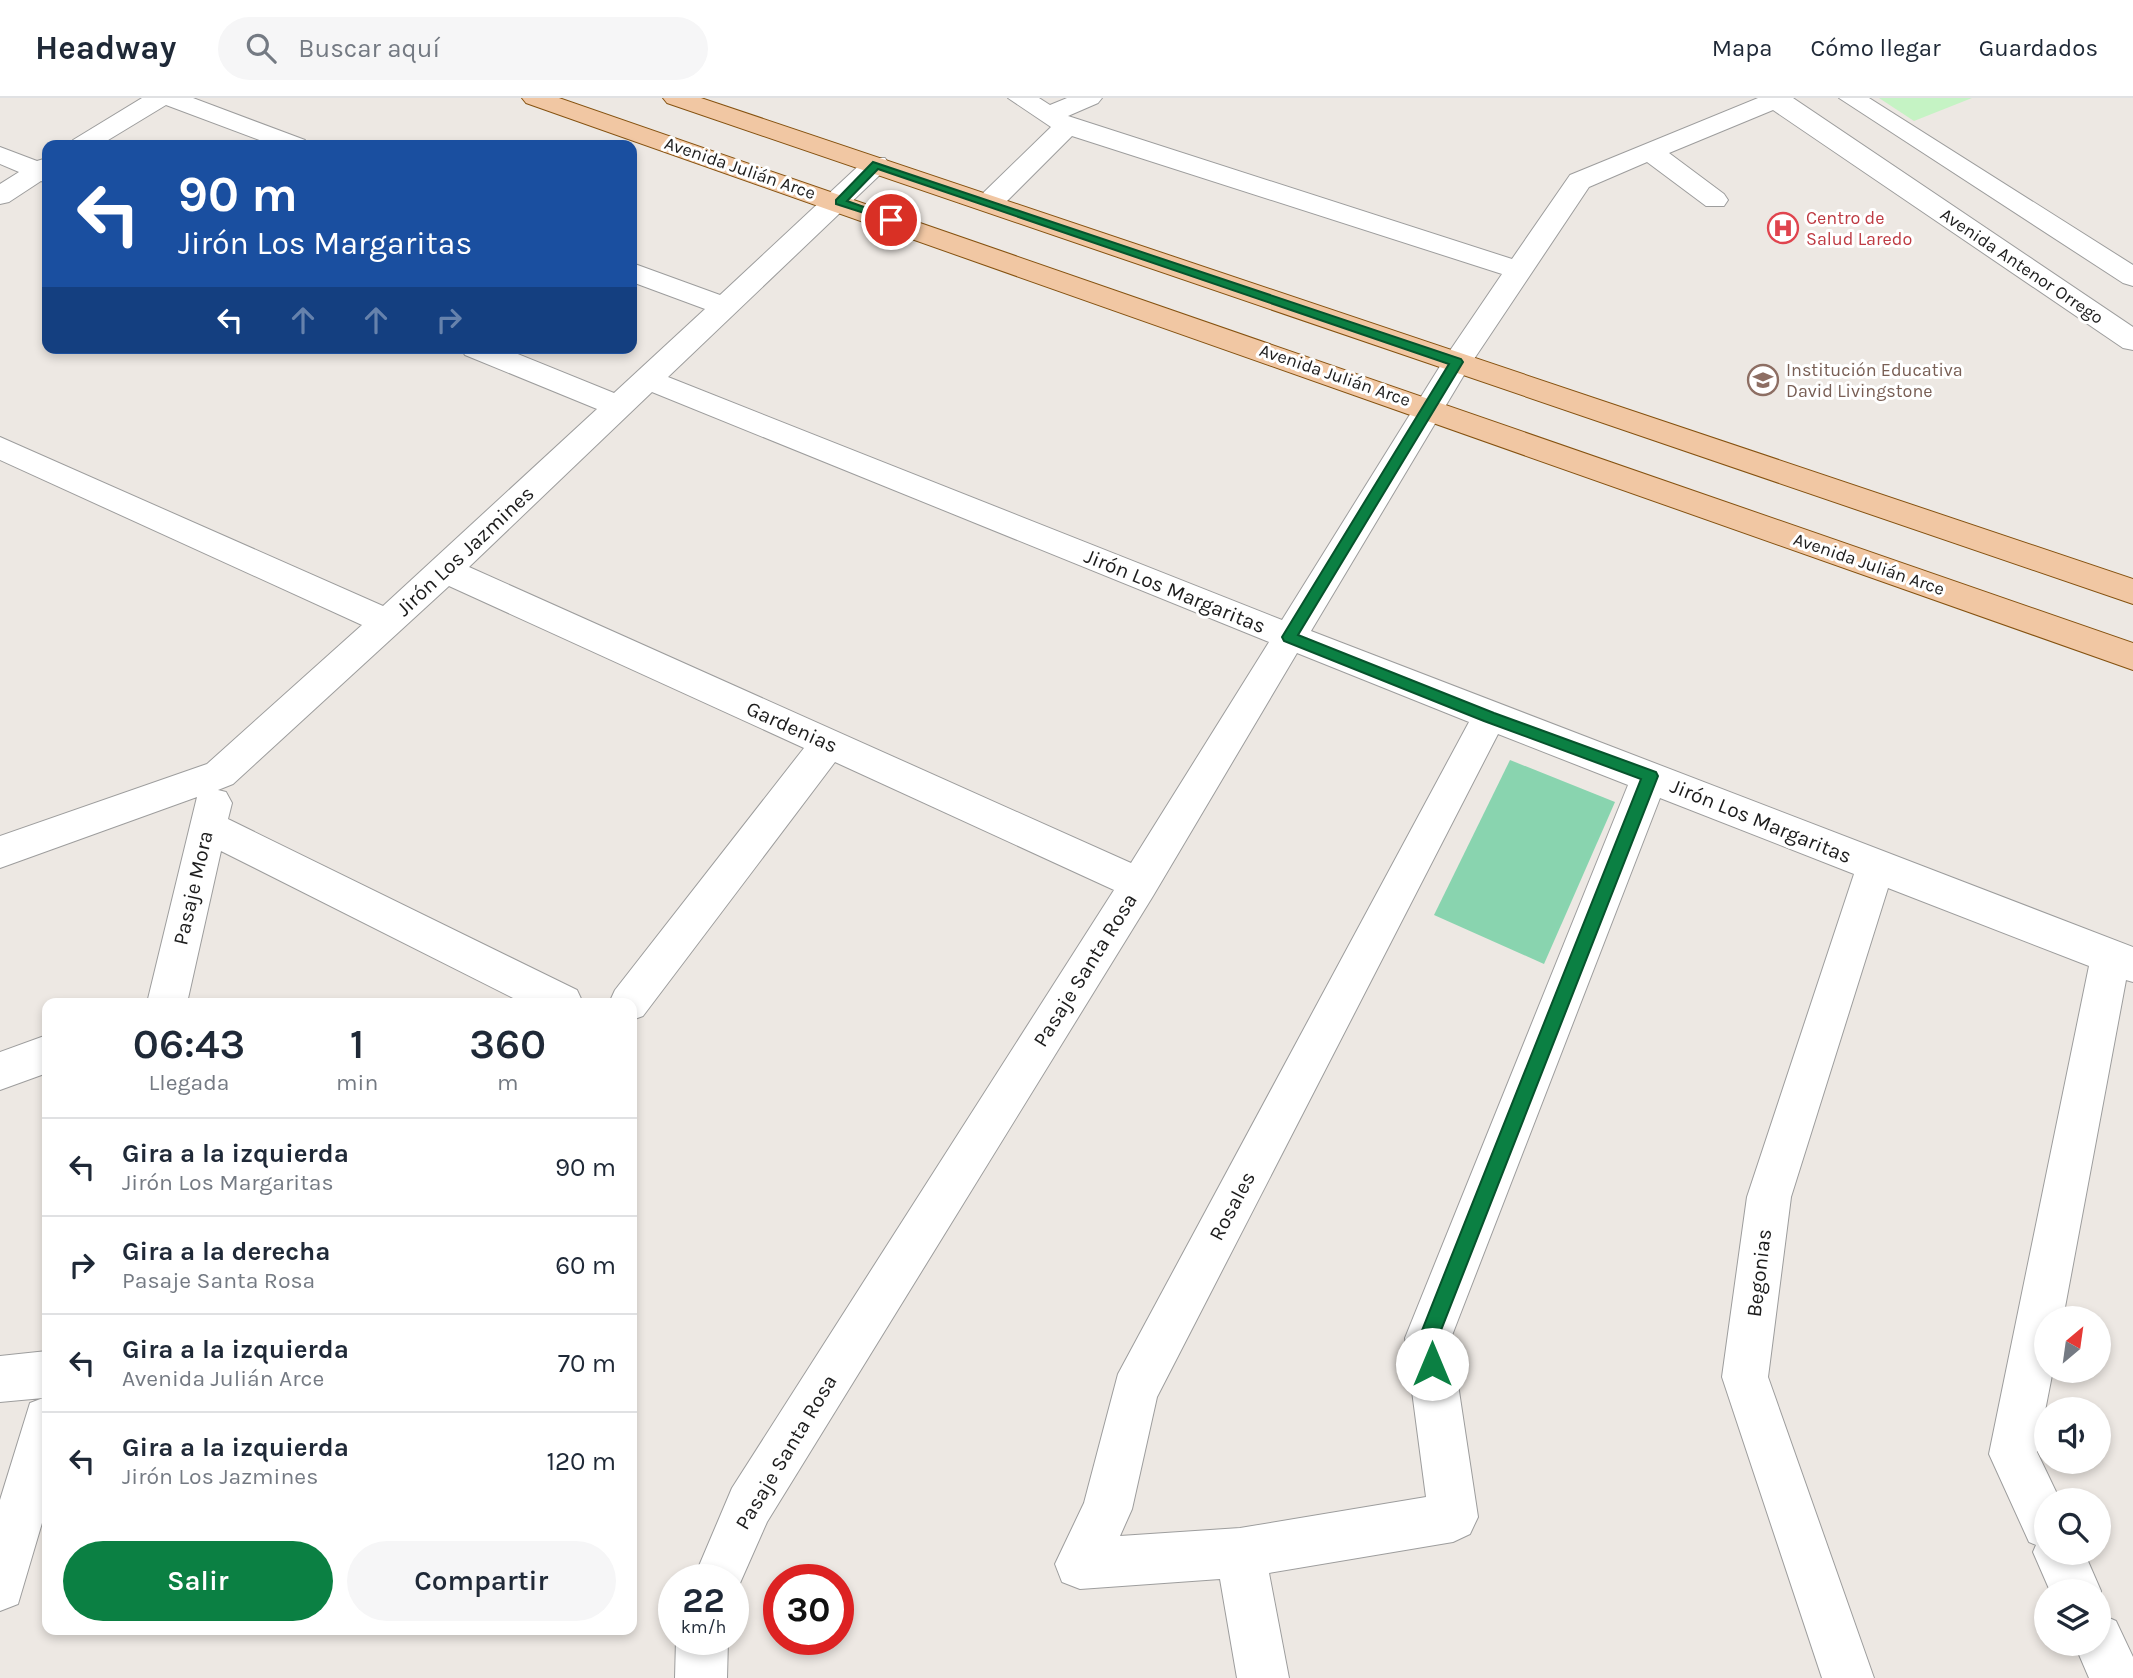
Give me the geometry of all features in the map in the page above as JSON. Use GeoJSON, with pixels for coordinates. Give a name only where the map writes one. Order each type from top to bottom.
{"type":"FeatureCollection","features":[{"type":"Feature","properties":{"kind":"main road","name":"Avenida Julián Arce"},"geometry":{"type":"LineString","coordinates":[[535,98],[1429,408],[2133,657]]}},
{"type":"Feature","properties":{"kind":"main road"},"geometry":{"type":"LineString","coordinates":[[692,100],[2133,592]]}},
{"type":"Feature","properties":{"kind":"street"},"geometry":{"type":"LineString","coordinates":[[90,140],[160,98]]}},
{"type":"Feature","properties":{"kind":"street"},"geometry":{"type":"LineString","coordinates":[[170,98],[283,140]]}},
{"type":"Feature","properties":{"kind":"street"},"geometry":{"type":"LineString","coordinates":[[1021,98],[1058,121],[1518,270]]}},
{"type":"Feature","properties":{"kind":"street"},"geometry":{"type":"LineString","coordinates":[[989,203],[1058,121],[1089,98]]}},
{"type":"Feature","properties":{"kind":"street"},"geometry":{"type":"LineString","coordinates":[[1852,98],[2133,277]]}},
{"type":"Feature","properties":{"kind":"street","name":"Pasaje Santa Rosa"},"geometry":{"type":"LineString","coordinates":[[725,1564],[749,1505],[1139,884],[1457,362],[1579,181],[1776,99]]}},
{"type":"Feature","properties":{"kind":"street","name":"Avenida Antenor Orrego"},"geometry":{"type":"LineString","coordinates":[[1776,99],[2133,341]]}},
{"type":"Feature","properties":{"kind":"street"},"geometry":{"type":"LineString","coordinates":[[1650,152],[1715,200]]}},
{"type":"Feature","properties":{"kind":"street"},"geometry":{"type":"LineString","coordinates":[[0,155],[42,170]]}},
{"type":"Feature","properties":{"kind":"street","name":"Jirón Los Jazmines"},"geometry":{"type":"LineString","coordinates":[[0,852],[220,774],[445,570],[840,202],[876,164]]}},
{"type":"Feature","properties":{"kind":"street"},"geometry":{"type":"LineString","coordinates":[[0,196],[42,173]]}},
{"type":"Feature","properties":{"kind":"street"},"geometry":{"type":"LineString","coordinates":[[637,274],[726,307]]}},
{"type":"Feature","properties":{"kind":"street"},"geometry":{"type":"LineString","coordinates":[[490,354],[620,407]]}},
{"type":"Feature","properties":{"kind":"street","name":"Jirón Los Margaritas"},"geometry":{"type":"LineString","coordinates":[[649,380],[1489,717],[1650,776],[1875,867],[2122,961]]}},
{"type":"Feature","properties":{"kind":"street"},"geometry":{"type":"LineString","coordinates":[[0,448],[387,622]]}},
{"type":"Feature","properties":{"kind":"street","name":"Gardenias"},"geometry":{"type":"LineString","coordinates":[[445,570],[1139,884]]}},
{"type":"Feature","properties":{"kind":"street","name":"Rosales"},"geometry":{"type":"LineString","coordinates":[[1489,717],[1135,1391],[1107,1509],[1080,1564],[1240,1553],[1453,1517],[1428,1338],[1650,776]]}},
{"type":"Feature","properties":{"kind":"street"},"geometry":{"type":"LineString","coordinates":[[633,998],[828,744]]}},
{"type":"Feature","properties":{"kind":"street","name":"Pasaje Mora"},"geometry":{"type":"LineString","coordinates":[[168,998],[220,774]]}},
{"type":"Feature","properties":{"kind":"street"},"geometry":{"type":"LineString","coordinates":[[208,827],[553,998]]}},
{"type":"Feature","properties":{"kind":"street","name":"Begonias"},"geometry":{"type":"LineString","coordinates":[[1848,1678],[1745,1377],[1769,1197],[1875,867]]}},
{"type":"Feature","properties":{"kind":"street"},"geometry":{"type":"LineString","coordinates":[[2034,1498],[2014,1454],[2122,961]]}},
{"type":"Feature","properties":{"kind":"street"},"geometry":{"type":"LineString","coordinates":[[0,1072],[42,1056]]}},
{"type":"Feature","properties":{"kind":"street"},"geometry":{"type":"LineString","coordinates":[[0,1379],[42,1375]]}},
{"type":"Feature","properties":{"kind":"street"},"geometry":{"type":"LineString","coordinates":[[0,1586],[42,1438]]}},
{"type":"Feature","properties":{"kind":"street"},"geometry":{"type":"LineString","coordinates":[[1240,1553],[1263,1678]]}},
{"type":"Feature","properties":{"kind":"street"},"geometry":{"type":"LineString","coordinates":[[701,1678],[702,1655]]}},
{"type":"Feature","properties":{"kind":"street"},"geometry":{"type":"LineString","coordinates":[[2106,1656],[2116,1678]]}},
{"type":"Feature","properties":{"kind":"green space"},"geometry":{"type":"Polygon","coordinates":[[[1879,98],[1972,98],[1914,121],[1879,98]]]}},
{"type":"Feature","properties":{"kind":"green space"},"geometry":{"type":"Polygon","coordinates":[[[1510,760],[1615,802],[1544,964],[1434,915],[1510,760]]]}},
{"type":"Feature","properties":{"kind":"place","name":"Centro de Salud Laredo"},"geometry":{"type":"Point","coordinates":[1783,228]}},
{"type":"Feature","properties":{"kind":"place","name":"Institución Educativa David Livingstone"},"geometry":{"type":"Point","coordinates":[1763,380]}},
{"type":"Feature","properties":{"kind":"route"},"geometry":{"type":"LineString","coordinates":[[891,220],[840,202],[876,164],[1457,362],[1289,637],[1489,717],[1650,776],[1428,1338],[1432,1364]]}}]}
